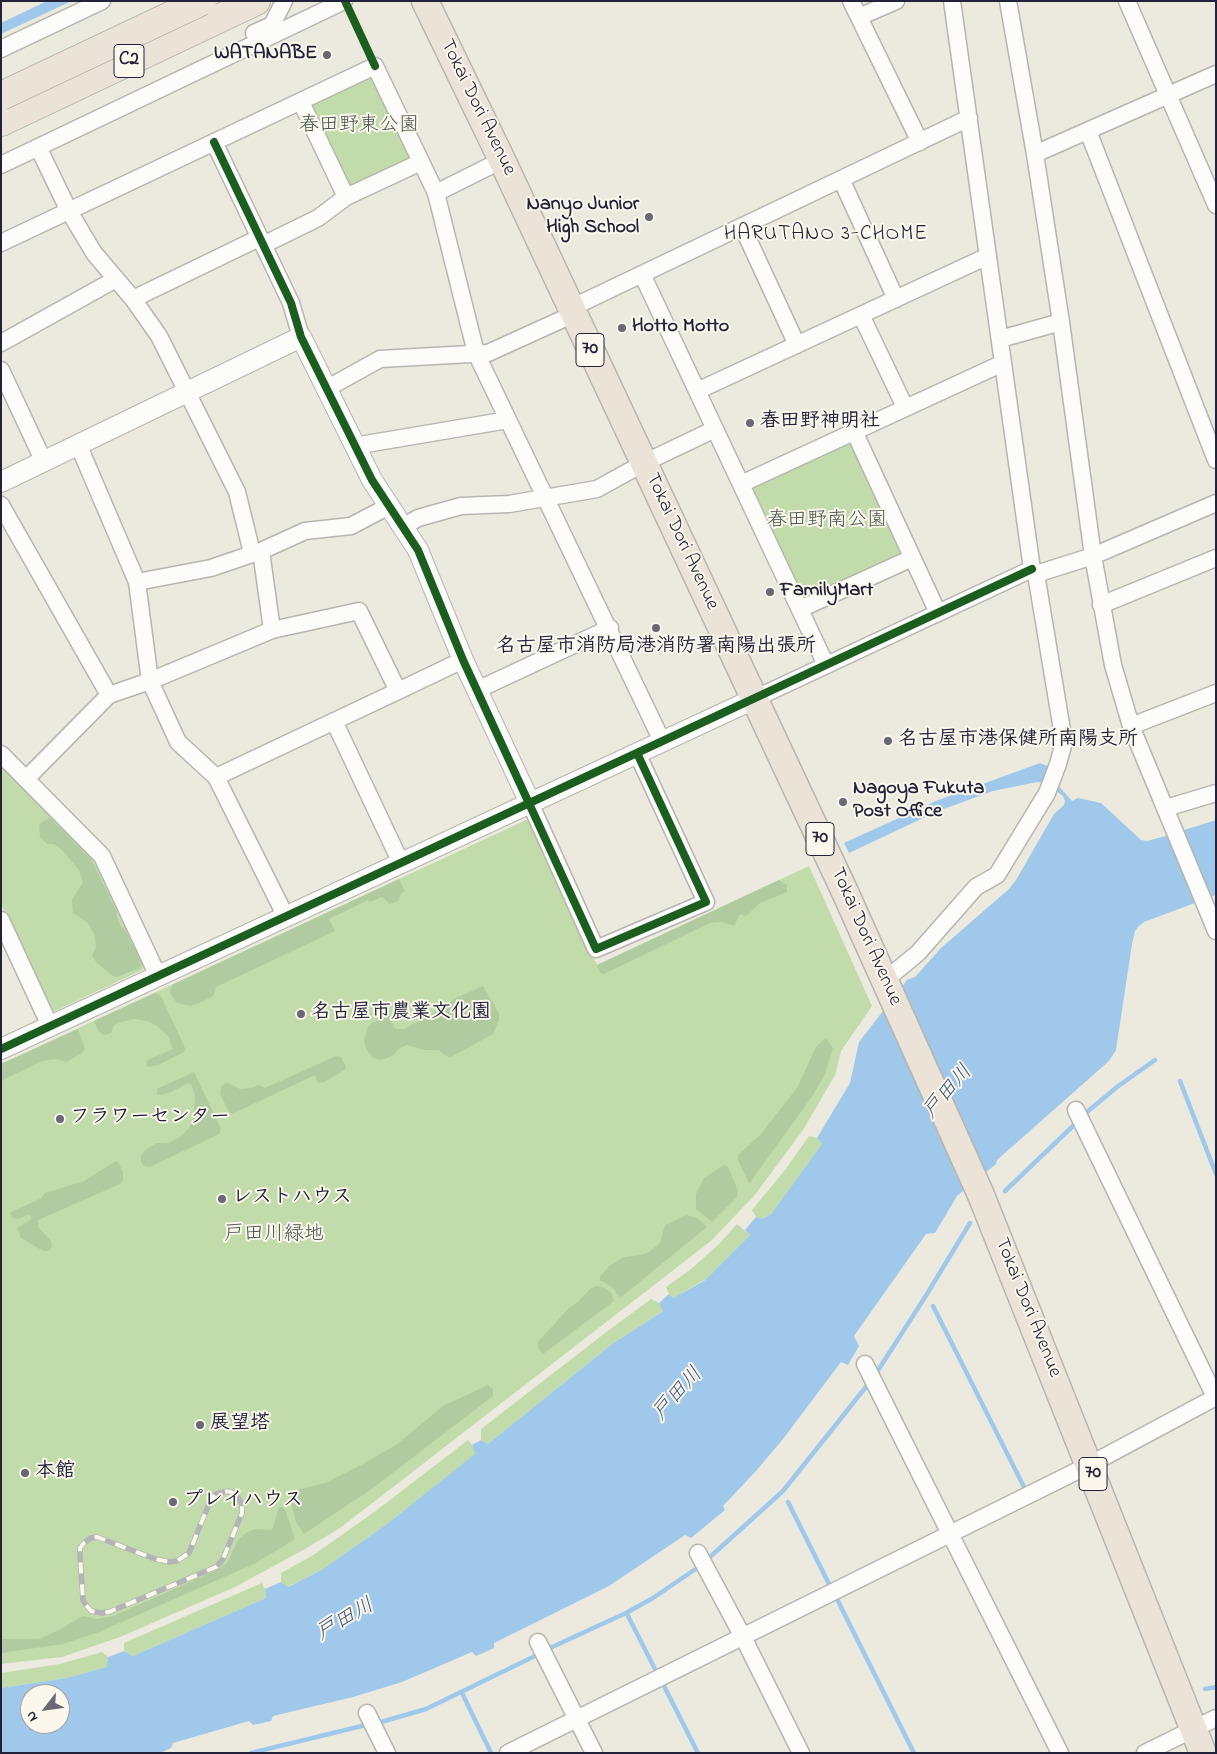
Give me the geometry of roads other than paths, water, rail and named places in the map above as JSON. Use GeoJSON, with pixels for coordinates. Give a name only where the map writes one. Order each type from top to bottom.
{"type":"FeatureCollection","features":[{"type":"Feature","properties":{"kind":"highway","name":"C2"},"geometry":{"type":"LineString","coordinates":[[1,96],[202,1]]}},
{"type":"Feature","properties":{"kind":"highway","name":"C2"},"geometry":{"type":"LineString","coordinates":[[1,122],[256,1]]}},
{"type":"Feature","properties":{"kind":"main road","name":"Tokai Dori Avenue"},"geometry":{"type":"LineString","coordinates":[[425,1],[502,160],[845,892],[981,1195],[1089,1465],[1204,1723],[1203,1753]]}},
{"type":"Feature","properties":{"kind":"street"},"geometry":{"type":"LineString","coordinates":[[1,49],[102,1]]}},
{"type":"Feature","properties":{"kind":"street"},"geometry":{"type":"LineString","coordinates":[[225,58],[234,42],[272,25],[284,1]]}},
{"type":"Feature","properties":{"kind":"street"},"geometry":{"type":"LineString","coordinates":[[1,165],[344,1]]}},
{"type":"Feature","properties":{"kind":"street"},"geometry":{"type":"LineString","coordinates":[[851,1],[920,142]]}},
{"type":"Feature","properties":{"kind":"street"},"geometry":{"type":"LineString","coordinates":[[859,17],[896,1]]}},
{"type":"Feature","properties":{"kind":"street"},"geometry":{"type":"LineString","coordinates":[[884,981],[918,952],[976,886],[997,875],[1051,782],[1064,742],[1034,572],[952,1]]}},
{"type":"Feature","properties":{"kind":"street"},"geometry":{"type":"LineString","coordinates":[[1008,1],[1035,154],[1061,322],[1093,556],[1113,665],[1131,726],[1216,931]]}},
{"type":"Feature","properties":{"kind":"street"},"geometry":{"type":"LineString","coordinates":[[1127,1],[1216,205]]}},
{"type":"Feature","properties":{"kind":"street"},"geometry":{"type":"LineString","coordinates":[[1,243],[375,66],[436,193],[476,353],[610,628],[662,741]]}},
{"type":"Feature","properties":{"kind":"street"},"geometry":{"type":"LineString","coordinates":[[1035,154],[1216,74]]}},
{"type":"Feature","properties":{"kind":"street"},"geometry":{"type":"LineString","coordinates":[[300,102],[346,197]]}},
{"type":"Feature","properties":{"kind":"street"},"geometry":{"type":"LineString","coordinates":[[326,389],[380,359],[488,352],[642,274],[969,118]]}},
{"type":"Feature","properties":{"kind":"street"},"geometry":{"type":"LineString","coordinates":[[1088,131],[1216,460]]}},
{"type":"Feature","properties":{"kind":"street"},"geometry":{"type":"LineString","coordinates":[[214,142],[291,303],[301,337],[354,446],[372,480],[418,550],[463,660],[596,949],[706,902],[637,753]]}},
{"type":"Feature","properties":{"kind":"street"},"geometry":{"type":"LineString","coordinates":[[38,148],[69,211],[94,253],[133,300],[159,336],[237,492],[256,552],[272,630]]}},
{"type":"Feature","properties":{"kind":"street"},"geometry":{"type":"LineString","coordinates":[[436,193],[502,160]]}},
{"type":"Feature","properties":{"kind":"street"},"geometry":{"type":"LineString","coordinates":[[133,300],[261,241],[318,218],[346,197],[421,162]]}},
{"type":"Feature","properties":{"kind":"street"},"geometry":{"type":"LineString","coordinates":[[841,179],[896,299]]}},
{"type":"Feature","properties":{"kind":"street"},"geometry":{"type":"LineString","coordinates":[[742,226],[797,345]]}},
{"type":"Feature","properties":{"kind":"street"},"geometry":{"type":"LineString","coordinates":[[697,392],[988,256]]}},
{"type":"Feature","properties":{"kind":"street"},"geometry":{"type":"LineString","coordinates":[[642,274],[826,665]]}},
{"type":"Feature","properties":{"kind":"street"},"geometry":{"type":"LineString","coordinates":[[1,343],[116,279]]}},
{"type":"Feature","properties":{"kind":"street"},"geometry":{"type":"LineString","coordinates":[[861,315],[906,408]]}},
{"type":"Feature","properties":{"kind":"street"},"geometry":{"type":"LineString","coordinates":[[1000,339],[1061,322]]}},
{"type":"Feature","properties":{"kind":"street"},"geometry":{"type":"LineString","coordinates":[[1,482],[301,337]]}},
{"type":"Feature","properties":{"kind":"street"},"geometry":{"type":"LineString","coordinates":[[741,484],[1003,363]]}},
{"type":"Feature","properties":{"kind":"street"},"geometry":{"type":"LineString","coordinates":[[1,370],[44,462]]}},
{"type":"Feature","properties":{"kind":"street"},"geometry":{"type":"LineString","coordinates":[[354,446],[508,420]]}},
{"type":"Feature","properties":{"kind":"street"},"geometry":{"type":"LineString","coordinates":[[403,527],[418,518],[461,506],[509,504],[597,489],[644,463],[715,429]]}},
{"type":"Feature","properties":{"kind":"street"},"geometry":{"type":"LineString","coordinates":[[854,431],[938,613]]}},
{"type":"Feature","properties":{"kind":"street"},"geometry":{"type":"LineString","coordinates":[[78,444],[137,582],[150,681],[178,742],[216,777],[286,917]]}},
{"type":"Feature","properties":{"kind":"street"},"geometry":{"type":"LineString","coordinates":[[1,1049],[938,613],[1034,572],[1093,556],[1216,503]]}},
{"type":"Feature","properties":{"kind":"street"},"geometry":{"type":"LineString","coordinates":[[1,506],[109,695]]}},
{"type":"Feature","properties":{"kind":"street"},"geometry":{"type":"LineString","coordinates":[[137,582],[211,568],[256,552],[305,531],[351,526],[389,506]]}},
{"type":"Feature","properties":{"kind":"street"},"geometry":{"type":"LineString","coordinates":[[800,609],[912,558]]}},
{"type":"Feature","properties":{"kind":"street"},"geometry":{"type":"LineString","coordinates":[[1101,605],[1216,558]]}},
{"type":"Feature","properties":{"kind":"street"},"geometry":{"type":"LineString","coordinates":[[26,779],[109,695],[150,681],[272,630],[359,611],[398,691]]}},
{"type":"Feature","properties":{"kind":"street"},"geometry":{"type":"LineString","coordinates":[[477,690],[610,628]]}},
{"type":"Feature","properties":{"kind":"street"},"geometry":{"type":"LineString","coordinates":[[216,777],[463,660]]}},
{"type":"Feature","properties":{"kind":"street"},"geometry":{"type":"LineString","coordinates":[[1131,726],[1216,694]]}},
{"type":"Feature","properties":{"kind":"street"},"geometry":{"type":"LineString","coordinates":[[334,721],[401,862]]}},
{"type":"Feature","properties":{"kind":"street"},"geometry":{"type":"LineString","coordinates":[[1,754],[102,856],[158,976]]}},
{"type":"Feature","properties":{"kind":"street"},"geometry":{"type":"LineString","coordinates":[[1166,808],[1216,793]]}},
{"type":"Feature","properties":{"kind":"street"},"geometry":{"type":"LineString","coordinates":[[2,925],[50,1026]]}},
{"type":"Feature","properties":{"kind":"street"},"geometry":{"type":"LineString","coordinates":[[508,1753],[1089,1465],[1216,1398],[1076,1110]]}},
{"type":"Feature","properties":{"kind":"street"},"geometry":{"type":"LineString","coordinates":[[865,1364],[1060,1753]]}},
{"type":"Feature","properties":{"kind":"street"},"geometry":{"type":"LineString","coordinates":[[698,1553],[743,1637],[800,1753]]}},
{"type":"Feature","properties":{"kind":"street"},"geometry":{"type":"LineString","coordinates":[[538,1642],[594,1753]]}},
{"type":"Feature","properties":{"kind":"street"},"geometry":{"type":"LineString","coordinates":[[367,1713],[387,1753]]}},
{"type":"Feature","properties":{"kind":"street"},"geometry":{"type":"LineString","coordinates":[[1145,1753],[1204,1723]]}},
{"type":"Feature","properties":{"kind":"water"},"geometry":{"type":"Polygon","coordinates":[[[47,1],[72,1],[1,34],[1,23],[47,1]]]}},
{"type":"Feature","properties":{"kind":"water","name":"戸田川"},"geometry":{"type":"Polygon","coordinates":[[[1040,763],[1050,767],[1048,774],[1072,801],[1078,798],[1101,803],[1141,840],[1147,841],[1162,837],[1216,820],[1216,895],[1144,922],[1138,927],[1132,944],[1116,1050],[1109,1061],[997,1160],[996,1164],[957,1196],[935,1233],[926,1234],[854,1336],[859,1346],[848,1365],[841,1362],[783,1439],[723,1506],[725,1510],[691,1538],[685,1535],[609,1586],[494,1643],[494,1648],[476,1656],[472,1652],[402,1682],[353,1697],[273,1716],[271,1721],[253,1725],[249,1721],[173,1743],[171,1748],[160,1753],[1,1753],[1,1688],[20,1685],[20,1734],[70,1734],[70,1684],[27,1684],[67,1678],[107,1667],[108,1657],[124,1651],[133,1656],[266,1598],[265,1589],[281,1582],[288,1587],[323,1569],[387,1524],[475,1454],[472,1445],[481,1440],[488,1444],[612,1344],[663,1311],[659,1303],[669,1294],[673,1298],[704,1281],[750,1235],[745,1230],[756,1217],[762,1219],[771,1214],[822,1144],[817,1138],[850,1083],[859,1042],[907,980],[915,977],[941,948],[1009,889],[1054,814],[1064,805],[1065,801],[1063,796],[1045,783],[1037,782],[993,791],[938,811],[849,853],[844,843],[936,801],[1040,763]]]}},
{"type":"Feature","properties":{"kind":"waterway"},"geometry":{"type":"LineString","coordinates":[[1087,1112],[1117,1087],[1155,1060]]}},
{"type":"Feature","properties":{"kind":"waterway"},"geometry":{"type":"LineString","coordinates":[[1180,1081],[1216,1174]]}},
{"type":"Feature","properties":{"kind":"waterway"},"geometry":{"type":"LineString","coordinates":[[1005,1191],[1074,1125]]}},
{"type":"Feature","properties":{"kind":"waterway"},"geometry":{"type":"LineString","coordinates":[[877,1372],[970,1223]]}},
{"type":"Feature","properties":{"kind":"waterway"},"geometry":{"type":"LineString","coordinates":[[933,1306],[1024,1487]]}},
{"type":"Feature","properties":{"kind":"waterway"},"geometry":{"type":"LineString","coordinates":[[710,1557],[783,1491],[869,1383]]}},
{"type":"Feature","properties":{"kind":"waterway"},"geometry":{"type":"LineString","coordinates":[[788,1502],[829,1584]]}},
{"type":"Feature","properties":{"kind":"waterway"},"geometry":{"type":"LineString","coordinates":[[550,1648],[626,1613],[653,1598],[700,1566]]}},
{"type":"Feature","properties":{"kind":"waterway"},"geometry":{"type":"LineString","coordinates":[[837,1599],[914,1753]]}},
{"type":"Feature","properties":{"kind":"waterway"},"geometry":{"type":"LineString","coordinates":[[628,1616],[656,1671]]}},
{"type":"Feature","properties":{"kind":"waterway"},"geometry":{"type":"LineString","coordinates":[[381,1722],[426,1709],[537,1655]]}},
{"type":"Feature","properties":{"kind":"waterway"},"geometry":{"type":"LineString","coordinates":[[664,1686],[698,1753]]}},
{"type":"Feature","properties":{"kind":"waterway"},"geometry":{"type":"LineString","coordinates":[[1205,1689],[1216,1687]]}},
{"type":"Feature","properties":{"kind":"waterway"},"geometry":{"type":"LineString","coordinates":[[463,1695],[491,1753]]}},
{"type":"Feature","properties":{"kind":"waterway"},"geometry":{"type":"LineString","coordinates":[[251,1753],[366,1725]]}},
{"type":"Feature","properties":{"kind":"railway"},"geometry":{"type":"LineString","coordinates":[[228,1491],[238,1497],[242,1504],[242,1513],[223,1559],[216,1567],[109,1612],[91,1611],[83,1600],[80,1548],[84,1543],[91,1538],[97,1537],[155,1559],[170,1562],[177,1561],[189,1553],[211,1499],[216,1494],[228,1491]]}},
{"type":"Feature","properties":{"kind":"place","name":"WATANABE"},"geometry":{"type":"Point","coordinates":[327,55]}},
{"type":"Feature","properties":{"kind":"place","name":"Nanyo Junior High School"},"geometry":{"type":"Point","coordinates":[649,217]}},
{"type":"Feature","properties":{"kind":"place","name":"Hotto Motto"},"geometry":{"type":"Point","coordinates":[622,328]}},
{"type":"Feature","properties":{"kind":"place","name":"春田野神明社"},"geometry":{"type":"Point","coordinates":[750,423]}},
{"type":"Feature","properties":{"kind":"place","name":"FamilyMart"},"geometry":{"type":"Point","coordinates":[770,592]}},
{"type":"Feature","properties":{"kind":"place","name":"名古屋市消防局港消防署南陽出張所"},"geometry":{"type":"Point","coordinates":[656,628]}},
{"type":"Feature","properties":{"kind":"place","name":"名古屋市港保健所南陽支所"},"geometry":{"type":"Point","coordinates":[888,741]}},
{"type":"Feature","properties":{"kind":"place","name":"Nagoya Fukuta Post Office"},"geometry":{"type":"Point","coordinates":[843,802]}},
{"type":"Feature","properties":{"kind":"place","name":"名古屋市農業文化園"},"geometry":{"type":"Point","coordinates":[301,1014]}},
{"type":"Feature","properties":{"kind":"place","name":"フラワーセンター"},"geometry":{"type":"Point","coordinates":[60,1119]}},
{"type":"Feature","properties":{"kind":"place","name":"レストハウス"},"geometry":{"type":"Point","coordinates":[222,1199]}},
{"type":"Feature","properties":{"kind":"place","name":"展望塔"},"geometry":{"type":"Point","coordinates":[200,1425]}},
{"type":"Feature","properties":{"kind":"place","name":"本館"},"geometry":{"type":"Point","coordinates":[25,1473]}},
{"type":"Feature","properties":{"kind":"place","name":"プレイハウス"},"geometry":{"type":"Point","coordinates":[173,1502]}},
{"type":"Feature","properties":{"kind":"district","name":"HARUTANO 3-CHOME"},"geometry":{"type":"Point","coordinates":[826,236]}},
{"type":"Feature","properties":{"kind":"park label","name":"春田野東公園"},"geometry":{"type":"Point","coordinates":[359,127]}},
{"type":"Feature","properties":{"kind":"park label","name":"春田野南公園"},"geometry":{"type":"Point","coordinates":[827,522]}},
{"type":"Feature","properties":{"kind":"park label","name":"戸田川緑地"},"geometry":{"type":"Point","coordinates":[274,1236]}}]}
